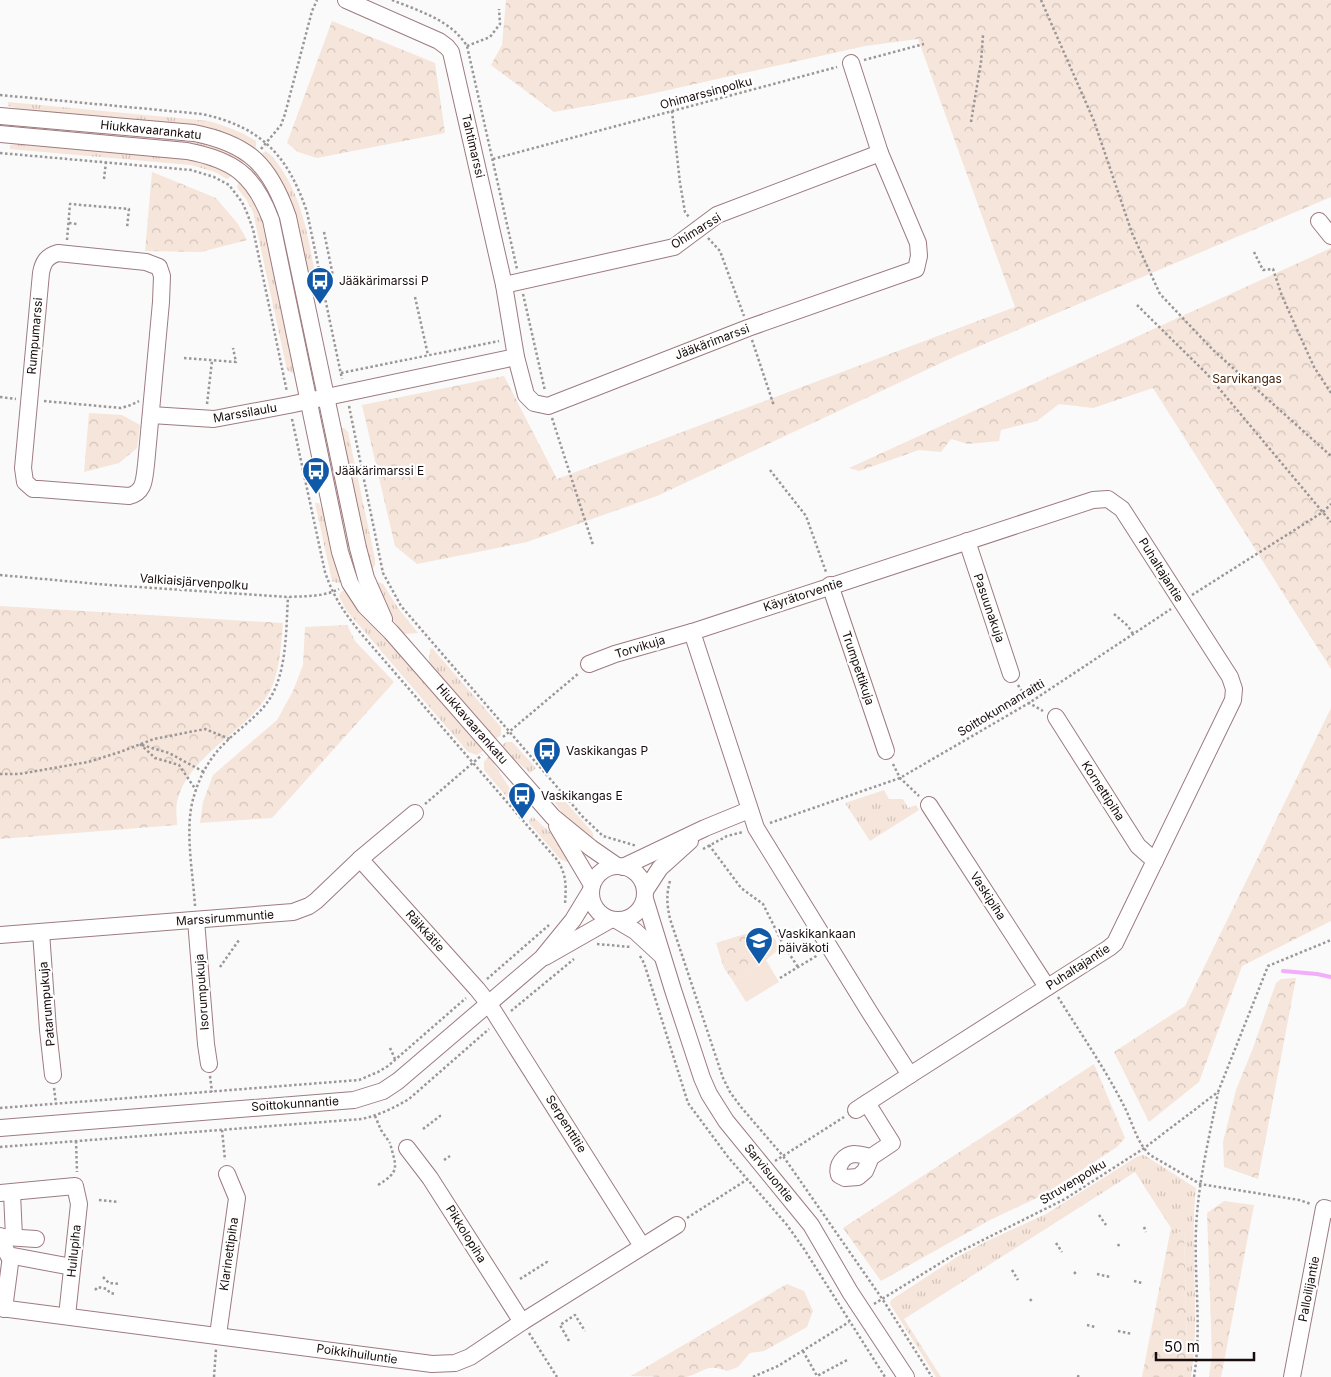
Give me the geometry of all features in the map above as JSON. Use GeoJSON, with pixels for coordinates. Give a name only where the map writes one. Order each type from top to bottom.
{"type":"FeatureCollection","features":[{"type":"Feature","properties":{"kind":"street","name":"Tahtimarssi"},"geometry":{"type":"LineString","coordinates":[[346,0],[439,41],[447,46],[451,52],[504,285],[516,357]]}},
{"type":"Feature","properties":{"kind":"street","name":"Jääkärimarssi"},"geometry":{"type":"LineString","coordinates":[[516,357],[526,395],[534,403],[548,406],[748,328],[916,269],[919,256],[918,243],[880,153],[851,63]]}},
{"type":"Feature","properties":{"kind":"street","name":"Hiukkavaarankatu"},"geometry":{"type":"LineString","coordinates":[[0,116],[194,133],[218,138],[238,147],[265,169],[281,196],[288,217],[327,397],[358,580]]}},
{"type":"Feature","properties":{"kind":"street","name":"Hiukkavaarankatu"},"geometry":{"type":"LineString","coordinates":[[0,134],[187,151],[210,155],[227,162],[241,172],[258,191],[271,220],[340,552],[391,632],[553,817],[591,848],[620,866]]}},
{"type":"Feature","properties":{"kind":"street","name":"Ohimarssi"},"geometry":{"type":"LineString","coordinates":[[504,285],[674,248],[717,215],[880,153]]}},
{"type":"Feature","properties":{"kind":"street"},"geometry":{"type":"LineString","coordinates":[[1319,222],[1331,236]]}},
{"type":"Feature","properties":{"kind":"street","name":"Rumpumarssi"},"geometry":{"type":"LineString","coordinates":[[66,254],[146,262],[159,267],[162,282],[152,393],[144,482],[140,492],[129,496],[39,489],[28,486],[24,476],[29,400],[43,264],[52,255],[66,254]]}},
{"type":"Feature","properties":{"kind":"street"},"geometry":{"type":"LineString","coordinates":[[308,401],[516,357]]}},
{"type":"Feature","properties":{"kind":"street","name":"Marssilaulu"},"geometry":{"type":"LineString","coordinates":[[151,415],[214,419],[308,401]]}},
{"type":"Feature","properties":{"kind":"street","name":"Puhaltajantie"},"geometry":{"type":"LineString","coordinates":[[862,1106],[1109,948],[1115,942],[1229,709],[1234,695],[1233,683],[1230,677],[1122,509],[1108,499],[1093,500]]}},
{"type":"Feature","properties":{"kind":"street","name":"Käyrätorventie"},"geometry":{"type":"LineString","coordinates":[[692,632],[1093,500]]}},
{"type":"Feature","properties":{"kind":"street","name":"Pasuunakuja"},"geometry":{"type":"LineString","coordinates":[[966,541],[1011,674]]}},
{"type":"Feature","properties":{"kind":"street","name":"Trumpettikuja"},"geometry":{"type":"LineString","coordinates":[[830,585],[886,751]]}},
{"type":"Feature","properties":{"kind":"street"},"geometry":{"type":"LineString","coordinates":[[692,632],[756,828],[910,1075]]}},
{"type":"Feature","properties":{"kind":"street","name":"Torvikuja"},"geometry":{"type":"LineString","coordinates":[[589,664],[615,654],[692,632]]}},
{"type":"Feature","properties":{"kind":"street","name":"Kornettipiha"},"geometry":{"type":"LineString","coordinates":[[1056,717],[1138,846],[1155,861]]}},
{"type":"Feature","properties":{"kind":"street","name":"Vaskipiha"},"geometry":{"type":"LineString","coordinates":[[929,805],[1047,987]]}},
{"type":"Feature","properties":{"kind":"street"},"geometry":{"type":"LineString","coordinates":[[705,828],[660,868],[638,912],[625,920],[614,920],[597,912],[591,899],[591,889],[599,873],[610,867],[620,866],[650,855],[705,828],[749,810]]}},
{"type":"Feature","properties":{"kind":"street","name":"Marssirummuntie"},"geometry":{"type":"LineString","coordinates":[[0,935],[281,914],[302,910],[316,901],[360,859],[415,813]]}},
{"type":"Feature","properties":{"kind":"street","name":"Hiukkavaarankatu"},"geometry":{"type":"LineString","coordinates":[[553,817],[591,889]]}},
{"type":"Feature","properties":{"kind":"street","name":"Räikkätie"},"geometry":{"type":"LineString","coordinates":[[360,859],[477,988],[489,1004]]}},
{"type":"Feature","properties":{"kind":"street"},"geometry":{"type":"LineString","coordinates":[[620,866],[635,872],[640,877],[645,895]]}},
{"type":"Feature","properties":{"kind":"street","name":"Soittokunnantie"},"geometry":{"type":"LineString","coordinates":[[0,1128],[354,1100],[383,1091],[398,1081],[542,958],[573,920],[591,889]]}},
{"type":"Feature","properties":{"kind":"street","name":"Sarvisuontie"},"geometry":{"type":"LineString","coordinates":[[645,895],[662,955],[702,1078],[716,1108],[811,1226],[862,1310],[906,1377]]}},
{"type":"Feature","properties":{"kind":"street","name":"Isorumpukuja"},"geometry":{"type":"LineString","coordinates":[[196,920],[209,1064]]}},
{"type":"Feature","properties":{"kind":"street","name":"Soittokunnantie"},"geometry":{"type":"LineString","coordinates":[[542,958],[566,946],[585,933],[614,920]]}},
{"type":"Feature","properties":{"kind":"street","name":"Sarvisuontie"},"geometry":{"type":"LineString","coordinates":[[614,920],[636,931],[662,955]]}},
{"type":"Feature","properties":{"kind":"street","name":"Patarumpukuja"},"geometry":{"type":"LineString","coordinates":[[41,932],[53,1075]]}},
{"type":"Feature","properties":{"kind":"street","name":"Serpenttitie"},"geometry":{"type":"LineString","coordinates":[[489,1004],[642,1246]]}},
{"type":"Feature","properties":{"kind":"street"},"geometry":{"type":"LineString","coordinates":[[862,1106],[892,1143],[871,1157]]}},
{"type":"Feature","properties":{"kind":"street","name":"Pikkolopiha"},"geometry":{"type":"LineString","coordinates":[[407,1148],[435,1185],[522,1322]]}},
{"type":"Feature","properties":{"kind":"street","name":"Klarinettipiha"},"geometry":{"type":"LineString","coordinates":[[218,1336],[237,1198],[227,1174]]}},
{"type":"Feature","properties":{"kind":"street"},"geometry":{"type":"LineString","coordinates":[[72,1266],[8,1255],[5,1236],[3,1191],[75,1186]]}},
{"type":"Feature","properties":{"kind":"street","name":"Huilupiha"},"geometry":{"type":"LineString","coordinates":[[67,1316],[79,1204],[75,1186]]}},
{"type":"Feature","properties":{"kind":"street","name":"Palloilijantie"},"geometry":{"type":"LineString","coordinates":[[1292,1377],[1328,1209]]}},
{"type":"Feature","properties":{"kind":"street","name":"Poikkihuiluntie"},"geometry":{"type":"LineString","coordinates":[[2,1308],[432,1364],[455,1363],[470,1357],[522,1322],[677,1225]]}},
{"type":"Feature","properties":{"kind":"street"},"geometry":{"type":"LineString","coordinates":[[5,1236],[36,1239]]}},
{"type":"Feature","properties":{"kind":"street"},"geometry":{"type":"LineString","coordinates":[[2,1308],[12,1256]]}},
{"type":"Feature","properties":{"kind":"path"},"geometry":{"type":"LineString","coordinates":[[267,143],[281,125],[285,114],[312,11],[317,0]]}},
{"type":"Feature","properties":{"kind":"path"},"geometry":{"type":"LineString","coordinates":[[1041,0],[1094,121],[1132,234],[1160,294],[1213,350],[1331,456]]}},
{"type":"Feature","properties":{"kind":"path"},"geometry":{"type":"LineString","coordinates":[[468,46],[490,37],[500,24],[499,9]]}},
{"type":"Feature","properties":{"kind":"path"},"geometry":{"type":"LineString","coordinates":[[971,122],[981,62],[983,35]]}},
{"type":"Feature","properties":{"kind":"path","name":"Ohimarssinpolku"},"geometry":{"type":"LineString","coordinates":[[493,159],[924,44]]}},
{"type":"Feature","properties":{"kind":"path"},"geometry":{"type":"LineString","coordinates":[[0,95],[202,114],[239,125],[267,143],[290,170],[307,212],[383,573],[401,606],[583,817],[603,836],[643,848],[650,855]]}},
{"type":"Feature","properties":{"kind":"path"},"geometry":{"type":"LineString","coordinates":[[672,111],[685,212],[720,251],[774,406]]}},
{"type":"Feature","properties":{"kind":"path"},"geometry":{"type":"LineString","coordinates":[[0,153],[203,173],[229,186],[237,195],[253,229],[325,572],[332,592],[344,612],[364,637],[558,861],[564,870],[566,885],[564,911]]}},
{"type":"Feature","properties":{"kind":"path"},"geometry":{"type":"LineString","coordinates":[[104,179],[106,162]]}},
{"type":"Feature","properties":{"kind":"path"},"geometry":{"type":"LineString","coordinates":[[66,254],[70,204],[102,205],[129,209],[127,228]]}},
{"type":"Feature","properties":{"kind":"path"},"geometry":{"type":"LineString","coordinates":[[69,223],[77,224]]}},
{"type":"Feature","properties":{"kind":"path"},"geometry":{"type":"LineString","coordinates":[[324,232],[333,276]]}},
{"type":"Feature","properties":{"kind":"path"},"geometry":{"type":"LineString","coordinates":[[1254,252],[1263,270],[1274,269],[1282,296],[1314,367],[1331,393]]}},
{"type":"Feature","properties":{"kind":"path"},"geometry":{"type":"LineString","coordinates":[[415,296],[428,356]]}},
{"type":"Feature","properties":{"kind":"path"},"geometry":{"type":"LineString","coordinates":[[1137,305],[1207,374],[1331,522]]}},
{"type":"Feature","properties":{"kind":"path"},"geometry":{"type":"LineString","coordinates":[[341,373],[513,338]]}},
{"type":"Feature","properties":{"kind":"path"},"geometry":{"type":"LineString","coordinates":[[184,358],[236,362],[232,348]]}},
{"type":"Feature","properties":{"kind":"path"},"geometry":{"type":"LineString","coordinates":[[207,409],[212,361]]}},
{"type":"Feature","properties":{"kind":"path"},"geometry":{"type":"LineString","coordinates":[[29,400],[121,408],[142,399],[147,392],[152,393]]}},
{"type":"Feature","properties":{"kind":"path"},"geometry":{"type":"LineString","coordinates":[[770,470],[806,516],[830,585]]}},
{"type":"Feature","properties":{"kind":"path"},"geometry":{"type":"LineString","coordinates":[[575,486],[593,545]]}},
{"type":"Feature","properties":{"kind":"path","name":"Soittokunnanraitti"},"geometry":{"type":"LineString","coordinates":[[702,850],[727,836],[756,828],[900,778],[1030,703],[1181,602],[1323,512],[1331,504]]}},
{"type":"Feature","properties":{"kind":"path","name":"Valkiaisjärvenpolku"},"geometry":{"type":"LineString","coordinates":[[0,575],[109,585],[288,597],[316,596],[332,592],[358,580],[383,573]]}},
{"type":"Feature","properties":{"kind":"path"},"geometry":{"type":"LineString","coordinates":[[196,920],[190,812],[196,790],[209,762],[222,746],[254,719],[274,693],[280,677],[282,664],[288,597]]}},
{"type":"Feature","properties":{"kind":"path"},"geometry":{"type":"LineString","coordinates":[[1114,614],[1128,626],[1133,634]]}},
{"type":"Feature","properties":{"kind":"path"},"geometry":{"type":"LineString","coordinates":[[509,731],[589,664]]}},
{"type":"Feature","properties":{"kind":"path"},"geometry":{"type":"LineString","coordinates":[[1011,674],[1030,703],[1056,717]]}},
{"type":"Feature","properties":{"kind":"path"},"geometry":{"type":"LineString","coordinates":[[0,774],[19,774],[88,762],[154,739],[205,728],[230,739]]}},
{"type":"Feature","properties":{"kind":"path"},"geometry":{"type":"LineString","coordinates":[[140,744],[169,753],[204,772]]}},
{"type":"Feature","properties":{"kind":"path"},"geometry":{"type":"LineString","coordinates":[[140,744],[154,758],[179,765],[196,790]]}},
{"type":"Feature","properties":{"kind":"path"},"geometry":{"type":"LineString","coordinates":[[886,751],[900,778],[929,805]]}},
{"type":"Feature","properties":{"kind":"path"},"geometry":{"type":"LineString","coordinates":[[415,813],[473,763]]}},
{"type":"Feature","properties":{"kind":"path"},"geometry":{"type":"LineString","coordinates":[[710,845],[741,888],[763,904],[784,946],[798,967]]}},
{"type":"Feature","properties":{"kind":"path"},"geometry":{"type":"LineString","coordinates":[[660,868],[670,878],[667,898],[670,919],[717,1064],[730,1092],[741,1108],[783,1156],[862,1106]]}},
{"type":"Feature","properties":{"kind":"path"},"geometry":{"type":"LineString","coordinates":[[0,1108],[359,1080],[378,1072],[395,1059],[550,924]]}},
{"type":"Feature","properties":{"kind":"path"},"geometry":{"type":"LineString","coordinates":[[220,967],[239,940]]}},
{"type":"Feature","properties":{"kind":"path"},"geometry":{"type":"LineString","coordinates":[[1194,1377],[1198,1344],[1196,1230],[1200,1184],[1218,1092],[1268,966],[1331,940]]}},
{"type":"Feature","properties":{"kind":"path"},"geometry":{"type":"LineString","coordinates":[[780,978],[830,948]]}},
{"type":"Feature","properties":{"kind":"path"},"geometry":{"type":"LineString","coordinates":[[1047,987],[1053,990],[1103,1069],[1125,1108],[1143,1149],[1200,1184],[1299,1200],[1328,1209]]}},
{"type":"Feature","properties":{"kind":"path"},"geometry":{"type":"LineString","coordinates":[[390,1048],[395,1059]]}},
{"type":"Feature","properties":{"kind":"path","name":"Struvenpolku"},"geometry":{"type":"LineString","coordinates":[[753,1377],[778,1366],[803,1351],[849,1322],[862,1310],[883,1300],[963,1250],[1065,1199],[1143,1149],[1218,1092]]}},
{"type":"Feature","properties":{"kind":"path"},"geometry":{"type":"LineString","coordinates":[[220,1110],[227,1174]]}},
{"type":"Feature","properties":{"kind":"path"},"geometry":{"type":"LineString","coordinates":[[423,1129],[440,1116],[438,1113]]}},
{"type":"Feature","properties":{"kind":"path"},"geometry":{"type":"LineString","coordinates":[[375,1116],[380,1130],[390,1143],[395,1164],[395,1171],[391,1177],[378,1185]]}},
{"type":"Feature","properties":{"kind":"path"},"geometry":{"type":"LineString","coordinates":[[75,1186],[78,1171],[76,1141]]}},
{"type":"Feature","properties":{"kind":"path"},"geometry":{"type":"LineString","coordinates":[[390,1143],[407,1148]]}},
{"type":"Feature","properties":{"kind":"path"},"geometry":{"type":"LineString","coordinates":[[444,1160],[450,1156]]}},
{"type":"Feature","properties":{"kind":"path"},"geometry":{"type":"LineString","coordinates":[[99,1200],[119,1202]]}},
{"type":"Feature","properties":{"kind":"path"},"geometry":{"type":"LineString","coordinates":[[1100,1215],[1106,1225]]}},
{"type":"Feature","properties":{"kind":"path"},"geometry":{"type":"LineString","coordinates":[[1144,1227],[1146,1232]]}},
{"type":"Feature","properties":{"kind":"path"},"geometry":{"type":"LineString","coordinates":[[1056,1242],[1062,1252]]}},
{"type":"Feature","properties":{"kind":"path"},"geometry":{"type":"LineString","coordinates":[[1118,1244],[1120,1248]]}},
{"type":"Feature","properties":{"kind":"path"},"geometry":{"type":"LineString","coordinates":[[520,1279],[547,1262],[548,1264]]}},
{"type":"Feature","properties":{"kind":"path"},"geometry":{"type":"LineString","coordinates":[[1012,1270],[1018,1280]]}},
{"type":"Feature","properties":{"kind":"path"},"geometry":{"type":"LineString","coordinates":[[1074,1272],[1077,1275]]}},
{"type":"Feature","properties":{"kind":"path"},"geometry":{"type":"LineString","coordinates":[[1097,1274],[1110,1277]]}},
{"type":"Feature","properties":{"kind":"path"},"geometry":{"type":"LineString","coordinates":[[103,1276],[109,1283],[120,1284]]}},
{"type":"Feature","properties":{"kind":"path"},"geometry":{"type":"LineString","coordinates":[[1134,1281],[1142,1283]]}},
{"type":"Feature","properties":{"kind":"path"},"geometry":{"type":"LineString","coordinates":[[107,1288],[109,1283]]}},
{"type":"Feature","properties":{"kind":"path"},"geometry":{"type":"LineString","coordinates":[[95,1290],[107,1288]]}},
{"type":"Feature","properties":{"kind":"path"},"geometry":{"type":"LineString","coordinates":[[107,1288],[110,1293],[115,1294]]}},
{"type":"Feature","properties":{"kind":"path"},"geometry":{"type":"LineString","coordinates":[[1030,1299],[1033,1303]]}},
{"type":"Feature","properties":{"kind":"path"},"geometry":{"type":"LineString","coordinates":[[569,1341],[560,1325],[575,1315],[585,1331]]}},
{"type":"Feature","properties":{"kind":"path"},"geometry":{"type":"LineString","coordinates":[[522,1322],[557,1377]]}},
{"type":"Feature","properties":{"kind":"path"},"geometry":{"type":"LineString","coordinates":[[1087,1325],[1095,1327]]}},
{"type":"Feature","properties":{"kind":"path"},"geometry":{"type":"LineString","coordinates":[[1118,1331],[1132,1334]]}},
{"type":"Feature","properties":{"kind":"path"},"geometry":{"type":"LineString","coordinates":[[214,1377],[218,1336]]}},
{"type":"Feature","properties":{"kind":"path"},"geometry":{"type":"LineString","coordinates":[[803,1351],[817,1376],[849,1359]]}},
{"type":"Feature","properties":{"kind":"green space"},"geometry":{"type":"Polygon","coordinates":[[[506,0],[1331,0],[1331,197],[956,356],[657,496],[527,542],[417,564],[395,546],[362,405],[504,376],[557,479],[1015,307],[918,39],[865,46],[637,97],[554,112],[491,65],[502,45],[506,0]]]}},
{"type":"Feature","properties":{"kind":"green space"},"geometry":{"type":"Polygon","coordinates":[[[332,21],[435,63],[445,133],[317,158],[298,152],[287,143],[332,21]]]}},
{"type":"Feature","properties":{"kind":"green space"},"geometry":{"type":"Polygon","coordinates":[[[8,102],[209,121],[256,141],[256,147],[252,151],[44,115],[8,106],[8,102]]]}},
{"type":"Feature","properties":{"kind":"green space"},"geometry":{"type":"Polygon","coordinates":[[[0,120],[202,139],[246,159],[241,166],[0,129],[0,120]]]}},
{"type":"Feature","properties":{"kind":"green space"},"geometry":{"type":"Polygon","coordinates":[[[38,142],[192,156],[235,174],[227,179],[215,172],[191,165],[10,149],[10,145],[38,142]]]}},
{"type":"Feature","properties":{"kind":"green space"},"geometry":{"type":"Polygon","coordinates":[[[265,151],[278,164],[295,194],[306,227],[319,296],[316,297],[259,157],[265,151]]]}},
{"type":"Feature","properties":{"kind":"green space"},"geometry":{"type":"Polygon","coordinates":[[[252,164],[276,198],[315,369],[307,370],[274,219],[247,172],[252,164]]]}},
{"type":"Feature","properties":{"kind":"green space"},"geometry":{"type":"Polygon","coordinates":[[[152,172],[216,198],[238,224],[247,240],[201,252],[145,251],[152,172]]]}},
{"type":"Feature","properties":{"kind":"green space"},"geometry":{"type":"Polygon","coordinates":[[[241,179],[260,205],[297,373],[294,374],[287,370],[253,212],[237,188],[241,179]]]}},
{"type":"Feature","properties":{"kind":"green space","name":"Sarvikangas"},"geometry":{"type":"Polygon","coordinates":[[[1331,248],[1331,669],[1153,388],[1093,408],[1059,404],[1037,421],[1001,430],[999,441],[968,444],[951,439],[941,452],[919,450],[859,471],[849,468],[1331,248]]]}},
{"type":"Feature","properties":{"kind":"green space"},"geometry":{"type":"Polygon","coordinates":[[[89,413],[122,415],[140,425],[137,448],[119,463],[84,472],[89,413]]]}},
{"type":"Feature","properties":{"kind":"green space"},"geometry":{"type":"Polygon","coordinates":[[[338,428],[344,428],[348,432],[375,559],[375,565],[371,571],[338,428]]]}},
{"type":"Feature","properties":{"kind":"green space"},"geometry":{"type":"Polygon","coordinates":[[[328,431],[359,574],[354,576],[347,557],[320,432],[328,431]]]}},
{"type":"Feature","properties":{"kind":"green space"},"geometry":{"type":"Polygon","coordinates":[[[315,503],[319,503],[331,533],[343,581],[337,583],[332,581],[315,503]]]}},
{"type":"Feature","properties":{"kind":"green space"},"geometry":{"type":"Polygon","coordinates":[[[375,581],[383,584],[398,608],[418,633],[403,634],[386,612],[375,581]]]}},
{"type":"Feature","properties":{"kind":"green space"},"geometry":{"type":"Polygon","coordinates":[[[346,590],[484,750],[477,755],[468,752],[346,610],[339,596],[342,591],[346,590]]]}},
{"type":"Feature","properties":{"kind":"green space"},"geometry":{"type":"Polygon","coordinates":[[[0,606],[283,623],[278,666],[270,691],[260,706],[207,755],[185,782],[177,801],[177,825],[0,839],[0,606]]]}},
{"type":"Feature","properties":{"kind":"green space"},"geometry":{"type":"Polygon","coordinates":[[[347,625],[355,641],[394,682],[272,818],[200,823],[203,802],[213,775],[277,720],[293,691],[303,665],[305,627],[347,625]]]}},
{"type":"Feature","properties":{"kind":"green space"},"geometry":{"type":"Polygon","coordinates":[[[432,648],[501,727],[501,735],[496,739],[493,739],[429,663],[430,650],[432,648]]]}},
{"type":"Feature","properties":{"kind":"green space"},"geometry":{"type":"Polygon","coordinates":[[[1331,708],[1331,921],[1242,966],[1199,1082],[1149,1122],[1114,1052],[1185,1006],[1331,708]]]}},
{"type":"Feature","properties":{"kind":"green space"},"geometry":{"type":"Polygon","coordinates":[[[506,742],[512,742],[536,768],[530,773],[500,747],[506,742]]]}},
{"type":"Feature","properties":{"kind":"green space"},"geometry":{"type":"Polygon","coordinates":[[[489,756],[512,792],[507,797],[484,770],[484,762],[489,756]]]}},
{"type":"Feature","properties":{"kind":"green space"},"geometry":{"type":"Polygon","coordinates":[[[884,790],[889,799],[903,799],[908,808],[916,805],[919,810],[870,841],[845,803],[884,790]]]}},
{"type":"Feature","properties":{"kind":"green space"},"geometry":{"type":"Polygon","coordinates":[[[557,792],[593,833],[593,842],[565,817],[551,797],[557,792]]]}},
{"type":"Feature","properties":{"kind":"green space"},"geometry":{"type":"Polygon","coordinates":[[[533,817],[553,835],[570,861],[567,862],[560,859],[529,823],[529,820],[533,817]]]}},
{"type":"Feature","properties":{"kind":"green space"},"geometry":{"type":"Polygon","coordinates":[[[761,929],[776,940],[778,950],[733,981],[724,968],[716,943],[761,929]]]}},
{"type":"Feature","properties":{"kind":"green space"},"geometry":{"type":"Polygon","coordinates":[[[766,960],[779,982],[746,1002],[733,981],[766,960]]]}},
{"type":"Feature","properties":{"kind":"green space"},"geometry":{"type":"Polygon","coordinates":[[[1296,978],[1258,1179],[1224,1167],[1223,1142],[1236,1090],[1276,983],[1281,979],[1296,978]]]}},
{"type":"Feature","properties":{"kind":"green space"},"geometry":{"type":"Polygon","coordinates":[[[1094,1064],[1125,1138],[1117,1147],[1043,1195],[990,1220],[881,1281],[843,1228],[1094,1064]]]}},
{"type":"Feature","properties":{"kind":"green space"},"geometry":{"type":"Polygon","coordinates":[[[1144,1155],[1196,1188],[1194,1212],[1195,1330],[1191,1377],[1183,1377],[1187,1355],[1184,1230],[1175,1234],[1170,1233],[1171,1228],[1135,1172],[904,1319],[941,1377],[936,1377],[890,1304],[891,1300],[957,1257],[1046,1214],[1138,1156],[1144,1155]]]}},
{"type":"Feature","properties":{"kind":"green space"},"geometry":{"type":"Polygon","coordinates":[[[1224,1201],[1254,1205],[1221,1377],[1209,1377],[1212,1355],[1207,1213],[1224,1201]]]}},
{"type":"Feature","properties":{"kind":"green space"},"geometry":{"type":"Polygon","coordinates":[[[1184,1229],[1187,1356],[1183,1377],[1142,1377],[1170,1233],[1175,1234],[1184,1229]]]}},
{"type":"Feature","properties":{"kind":"green space"},"geometry":{"type":"Polygon","coordinates":[[[787,1284],[804,1291],[813,1311],[807,1327],[764,1351],[750,1353],[738,1367],[727,1371],[710,1368],[686,1377],[631,1376],[787,1284]]]}},
{"type":"Feature","properties":{"kind":"waterway"},"geometry":{"type":"LineString","coordinates":[[1283,971],[1331,977]]}},
{"type":"Feature","properties":{"kind":"place","name":"Jääkärimarssi P"},"geometry":{"type":"Point","coordinates":[320,305]}},
{"type":"Feature","properties":{"kind":"place","name":"Jääkärimarssi E"},"geometry":{"type":"Point","coordinates":[316,495]}},
{"type":"Feature","properties":{"kind":"place","name":"Vaskikangas P"},"geometry":{"type":"Point","coordinates":[547,775]}},
{"type":"Feature","properties":{"kind":"place","name":"Vaskikangas E"},"geometry":{"type":"Point","coordinates":[522,820]}},
{"type":"Feature","properties":{"kind":"place","name":"Vaskikankaan päiväkoti"},"geometry":{"type":"Point","coordinates":[759,965]}}]}
